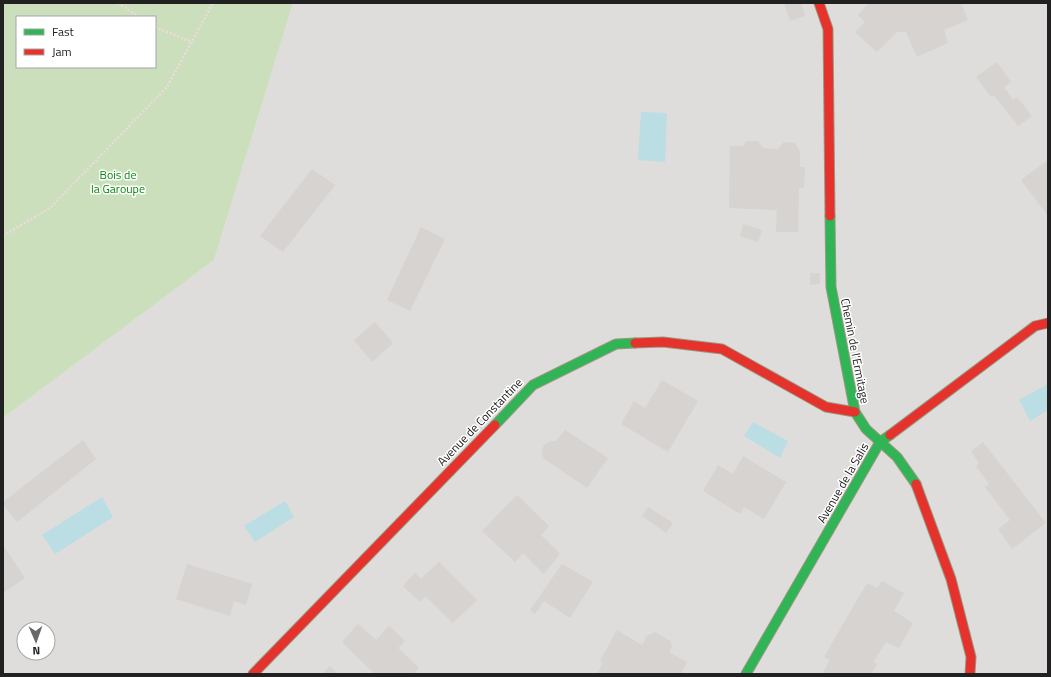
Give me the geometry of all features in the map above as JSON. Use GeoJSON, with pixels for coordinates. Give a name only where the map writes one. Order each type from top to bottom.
{"type":"FeatureCollection","features":[{"type":"Feature","properties":{"kind":"street","name":"Chemin de l'Ermitage"},"geometry":{"type":"LineString","coordinates":[[819,3],[828,29],[831,287],[855,412],[866,428],[897,457],[918,486],[951,579],[971,657],[970,674]]}},
{"type":"Feature","properties":{"kind":"street","name":"Avenue de la Salis"},"geometry":{"type":"LineString","coordinates":[[746,674],[880,442],[1035,326],[1048,322]]}},
{"type":"Feature","properties":{"kind":"street","name":"Avenue de Constantine"},"geometry":{"type":"LineString","coordinates":[[253,674],[533,385],[616,344],[663,342],[722,349],[826,407],[855,412]]}},
{"type":"Feature","properties":{"kind":"path"},"geometry":{"type":"LineString","coordinates":[[118,3],[138,16]]}},
{"type":"Feature","properties":{"kind":"path"},"geometry":{"type":"LineString","coordinates":[[3,236],[50,208],[166,87],[213,3]]}},
{"type":"Feature","properties":{"kind":"path"},"geometry":{"type":"LineString","coordinates":[[156,27],[192,42]]}},
{"type":"Feature","properties":{"kind":"shaded area"},"geometry":{"type":"Polygon","coordinates":[[[293,3],[1048,3],[1048,674],[3,674],[3,418],[214,260],[293,3]]]}},
{"type":"Feature","properties":{"kind":"green space","name":"Bois de la Garoupe"},"geometry":{"type":"Polygon","coordinates":[[[3,3],[293,3],[214,260],[3,418],[3,3]]]}},
{"type":"Feature","properties":{"kind":"water"},"geometry":{"type":"Polygon","coordinates":[[[641,112],[667,113],[665,162],[638,160],[641,112]]]}},
{"type":"Feature","properties":{"kind":"water"},"geometry":{"type":"Polygon","coordinates":[[[1048,384],[1048,410],[1030,421],[1019,400],[1048,384]]]}},
{"type":"Feature","properties":{"kind":"water"},"geometry":{"type":"Polygon","coordinates":[[[753,422],[788,441],[780,458],[744,436],[753,422]]]}},
{"type":"Feature","properties":{"kind":"water"},"geometry":{"type":"Polygon","coordinates":[[[102,497],[113,517],[55,554],[42,535],[102,497]]]}},
{"type":"Feature","properties":{"kind":"water"},"geometry":{"type":"Polygon","coordinates":[[[285,501],[294,517],[255,542],[244,526],[285,501]]]}},
{"type":"Feature","properties":{"kind":"building"},"geometry":{"type":"Polygon","coordinates":[[[784,3],[801,3],[805,16],[790,21],[784,3]]]}},
{"type":"Feature","properties":{"kind":"building"},"geometry":{"type":"Polygon","coordinates":[[[869,3],[961,3],[968,20],[944,30],[948,43],[917,57],[906,32],[897,32],[877,52],[855,32],[865,22],[858,15],[869,3]]]}},
{"type":"Feature","properties":{"kind":"building"},"geometry":{"type":"Polygon","coordinates":[[[997,62],[1011,82],[1004,87],[1013,100],[1017,97],[1032,116],[1018,126],[994,95],[991,97],[976,77],[997,62]]]}},
{"type":"Feature","properties":{"kind":"building"},"geometry":{"type":"Polygon","coordinates":[[[747,141],[758,141],[763,148],[778,149],[784,142],[795,143],[800,152],[800,167],[805,167],[804,188],[799,188],[798,232],[776,232],[777,210],[729,208],[730,146],[743,146],[747,141]]]}},
{"type":"Feature","properties":{"kind":"building"},"geometry":{"type":"Polygon","coordinates":[[[1048,160],[1048,216],[1021,180],[1048,160]]]}},
{"type":"Feature","properties":{"kind":"building"},"geometry":{"type":"Polygon","coordinates":[[[312,169],[335,185],[283,252],[260,236],[312,169]]]}},
{"type":"Feature","properties":{"kind":"building"},"geometry":{"type":"Polygon","coordinates":[[[743,224],[762,230],[758,242],[740,236],[743,224]]]}},
{"type":"Feature","properties":{"kind":"building"},"geometry":{"type":"Polygon","coordinates":[[[421,227],[445,239],[410,311],[387,300],[421,227]]]}},
{"type":"Feature","properties":{"kind":"building"},"geometry":{"type":"Polygon","coordinates":[[[810,273],[820,273],[820,284],[810,285],[810,273]]]}},
{"type":"Feature","properties":{"kind":"building"},"geometry":{"type":"Polygon","coordinates":[[[375,322],[393,343],[372,362],[354,340],[375,322]]]}},
{"type":"Feature","properties":{"kind":"building"},"geometry":{"type":"Polygon","coordinates":[[[662,380],[698,401],[668,452],[621,424],[634,401],[645,408],[662,380]]]}},
{"type":"Feature","properties":{"kind":"building"},"geometry":{"type":"Polygon","coordinates":[[[565,430],[608,458],[587,488],[543,458],[542,450],[544,445],[551,441],[556,441],[565,430]]]}},
{"type":"Feature","properties":{"kind":"building"},"geometry":{"type":"Polygon","coordinates":[[[83,440],[96,459],[17,522],[3,505],[3,502],[83,440]]]}},
{"type":"Feature","properties":{"kind":"building"},"geometry":{"type":"Polygon","coordinates":[[[983,442],[1046,523],[1012,549],[998,529],[1010,520],[985,487],[989,484],[976,466],[979,463],[971,451],[983,442]]]}},
{"type":"Feature","properties":{"kind":"building"},"geometry":{"type":"Polygon","coordinates":[[[743,456],[786,482],[764,519],[744,507],[740,514],[703,491],[718,465],[733,474],[743,456]]]}},
{"type":"Feature","properties":{"kind":"building"},"geometry":{"type":"Polygon","coordinates":[[[517,495],[549,526],[541,535],[560,554],[544,574],[523,553],[515,562],[482,531],[517,495]]]}},
{"type":"Feature","properties":{"kind":"building"},"geometry":{"type":"Polygon","coordinates":[[[648,507],[673,523],[666,533],[642,516],[648,507]]]}},
{"type":"Feature","properties":{"kind":"building"},"geometry":{"type":"Polygon","coordinates":[[[3,545],[25,578],[3,593],[3,545]]]}},
{"type":"Feature","properties":{"kind":"building"},"geometry":{"type":"Polygon","coordinates":[[[439,562],[477,600],[453,623],[425,596],[420,602],[403,586],[415,573],[421,579],[439,562]]]}},
{"type":"Feature","properties":{"kind":"building"},"geometry":{"type":"Polygon","coordinates":[[[187,564],[252,584],[246,605],[234,601],[230,616],[176,599],[187,564]]]}},
{"type":"Feature","properties":{"kind":"building"},"geometry":{"type":"Polygon","coordinates":[[[562,564],[593,582],[570,618],[544,601],[535,614],[530,610],[562,564]]]}},
{"type":"Feature","properties":{"kind":"building"},"geometry":{"type":"Polygon","coordinates":[[[882,581],[904,593],[894,611],[913,623],[899,648],[886,642],[873,662],[877,664],[871,674],[822,674],[830,660],[824,657],[867,583],[877,588],[882,581]]]}},
{"type":"Feature","properties":{"kind":"building"},"geometry":{"type":"Polygon","coordinates":[[[358,624],[376,640],[389,626],[405,641],[398,648],[419,668],[414,674],[375,674],[342,642],[358,624]]]}},
{"type":"Feature","properties":{"kind":"building"},"geometry":{"type":"Polygon","coordinates":[[[617,630],[642,645],[647,636],[655,632],[670,641],[672,647],[669,652],[687,662],[681,674],[597,674],[603,663],[600,661],[617,630]]]}},
{"type":"Feature","properties":{"kind":"building"},"geometry":{"type":"Polygon","coordinates":[[[330,666],[338,674],[322,674],[330,666]]]}},
{"type":"Feature","properties":{"kind":"traffic: fast"},"geometry":{"type":"LineString","coordinates":[[830,216],[831,287],[855,412],[866,429],[897,457],[916,484]]}},
{"type":"Feature","properties":{"kind":"traffic: fast"},"geometry":{"type":"LineString","coordinates":[[495,425],[533,385],[616,344],[635,343]]}},
{"type":"Feature","properties":{"kind":"traffic: fast"},"geometry":{"type":"LineString","coordinates":[[746,674],[880,442],[890,435]]}},
{"type":"Feature","properties":{"kind":"traffic: jam"},"geometry":{"type":"LineString","coordinates":[[819,3],[828,29],[830,216]]}},
{"type":"Feature","properties":{"kind":"traffic: jam"},"geometry":{"type":"LineString","coordinates":[[890,435],[1035,326],[1048,323]]}},
{"type":"Feature","properties":{"kind":"traffic: jam"},"geometry":{"type":"LineString","coordinates":[[635,343],[663,342],[722,349],[826,407],[855,412]]}},
{"type":"Feature","properties":{"kind":"traffic: jam"},"geometry":{"type":"LineString","coordinates":[[253,674],[495,425]]}},
{"type":"Feature","properties":{"kind":"traffic: jam"},"geometry":{"type":"LineString","coordinates":[[916,484],[951,579],[971,657],[970,674]]}}]}
